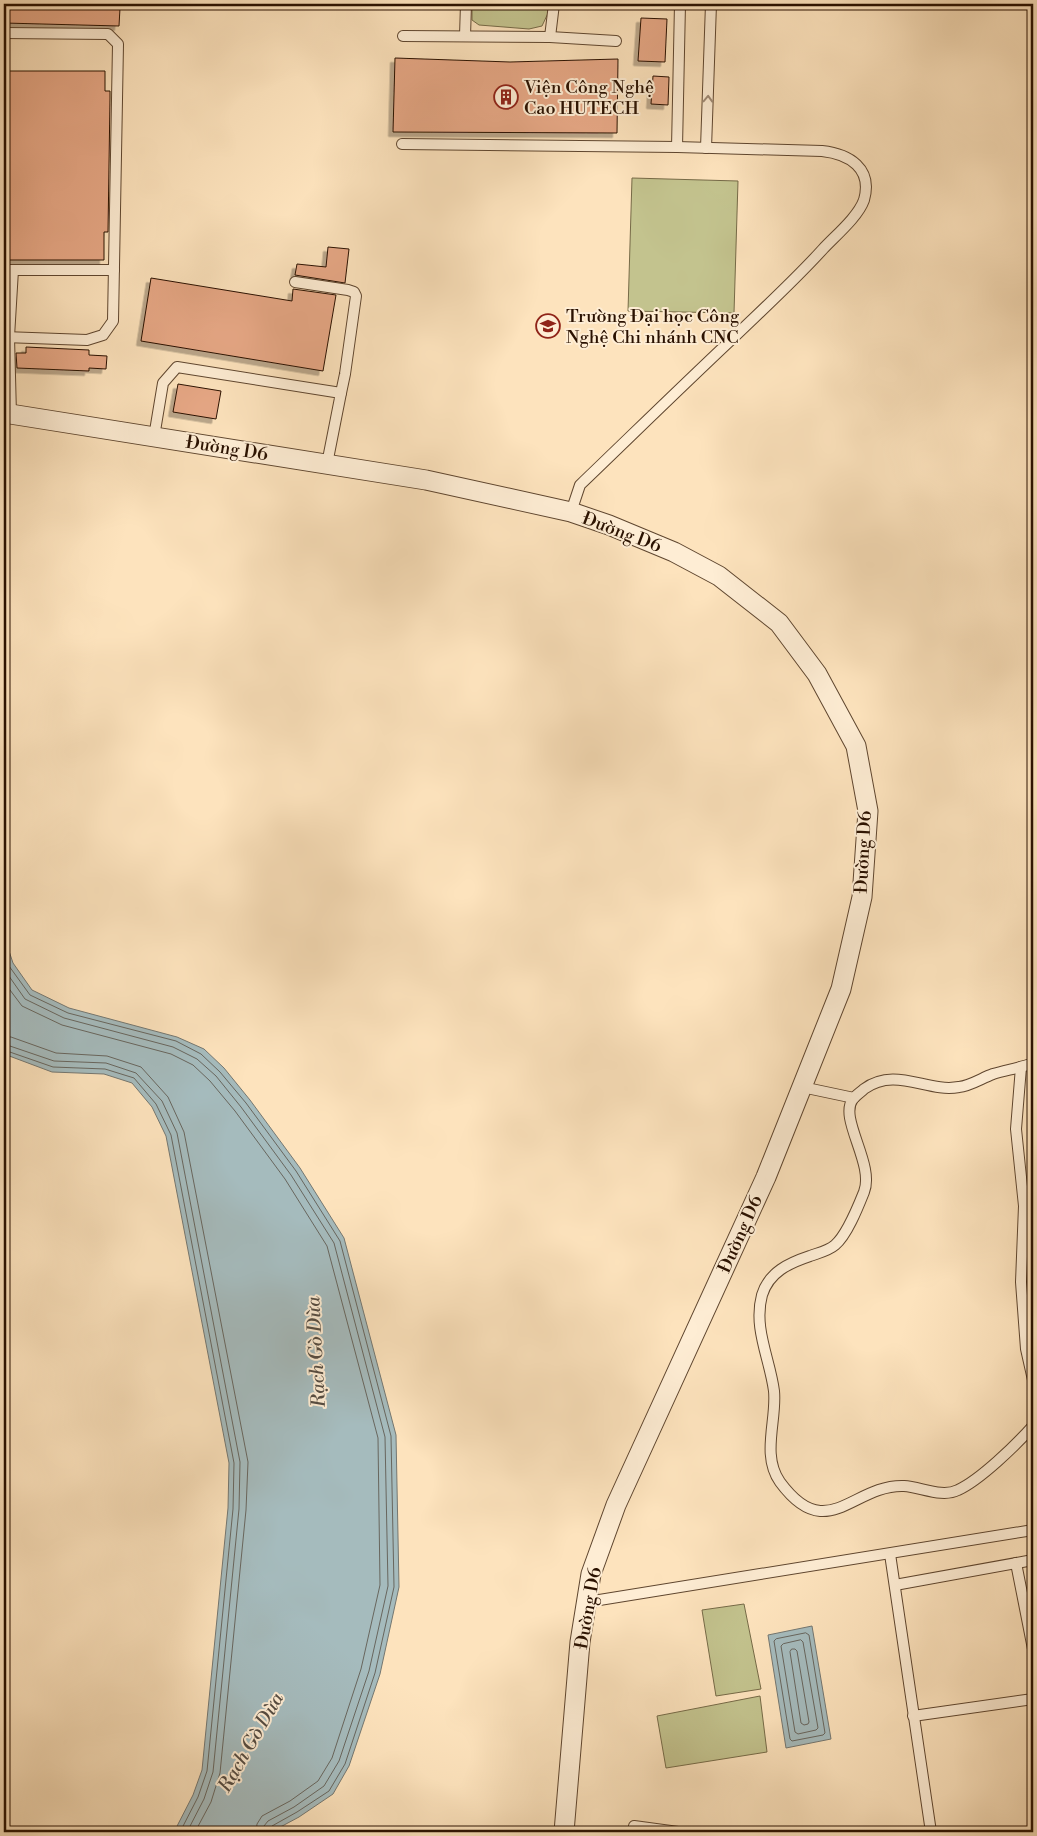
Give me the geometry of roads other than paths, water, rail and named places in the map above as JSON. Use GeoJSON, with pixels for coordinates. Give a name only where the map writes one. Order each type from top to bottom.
{"type":"FeatureCollection","features":[{"type":"Feature","properties":{"kind":"street","name":"Đường D6"},"geometry":{"type":"LineString","coordinates":[[7,414],[426,480],[571,512],[609,525],[660,546],[719,576],[779,623],[817,674],[856,746],[868,811],[862,897],[841,989],[766,1176],[616,1505],[591,1574],[580,1642],[564,1832]]}},
{"type":"Feature","properties":{"kind":"lane"},"geometry":{"type":"LineString","coordinates":[[465,36],[466,4]]}},
{"type":"Feature","properties":{"kind":"lane"},"geometry":{"type":"LineString","coordinates":[[550,37],[554,4]]}},
{"type":"Feature","properties":{"kind":"lane"},"geometry":{"type":"LineString","coordinates":[[677,147],[680,4]]}},
{"type":"Feature","properties":{"kind":"lane"},"geometry":{"type":"LineString","coordinates":[[706,148],[711,4]]}},
{"type":"Feature","properties":{"kind":"lane"},"geometry":{"type":"LineString","coordinates":[[4,33],[108,34],[118,44],[113,321],[103,335],[87,340],[7,337]]}},
{"type":"Feature","properties":{"kind":"lane"},"geometry":{"type":"LineString","coordinates":[[402,36],[550,37],[616,40]]}},
{"type":"Feature","properties":{"kind":"lane"},"geometry":{"type":"LineString","coordinates":[[402,144],[677,147],[836,153],[855,162],[862,170],[866,189],[864,200],[859,210],[808,266],[580,485],[571,512]]}},
{"type":"Feature","properties":{"kind":"lane"},"geometry":{"type":"LineString","coordinates":[[7,414],[8,270],[114,270]]}},
{"type":"Feature","properties":{"kind":"lane"},"geometry":{"type":"LineString","coordinates":[[295,282],[348,290],[356,296],[346,374],[327,464]]}},
{"type":"Feature","properties":{"kind":"lane"},"geometry":{"type":"LineString","coordinates":[[154,437],[164,383],[177,367],[341,393]]}},
{"type":"Feature","properties":{"kind":"lane"},"geometry":{"type":"LineString","coordinates":[[1033,1063],[998,1073],[961,1087],[951,1088],[891,1080],[872,1085],[854,1098],[850,1106],[850,1118],[866,1170],[867,1182],[857,1208],[843,1236],[835,1245],[823,1252],[798,1260],[774,1273],[762,1295],[760,1310],[761,1339],[774,1392],[771,1455],[778,1480],[800,1503],[815,1511],[835,1510],[874,1493],[894,1487],[904,1486],[952,1492],[959,1490],[975,1479],[1033,1426]]}},
{"type":"Feature","properties":{"kind":"lane"},"geometry":{"type":"LineString","coordinates":[[1021,1067],[1016,1129],[1029,1204],[1021,1282],[1026,1349],[1033,1380]]}},
{"type":"Feature","properties":{"kind":"lane"},"geometry":{"type":"LineString","coordinates":[[802,1087],[854,1098]]}},
{"type":"Feature","properties":{"kind":"lane"},"geometry":{"type":"LineString","coordinates":[[587,1602],[1033,1530]]}},
{"type":"Feature","properties":{"kind":"lane"},"geometry":{"type":"LineString","coordinates":[[890,1554],[931,1832]]}},
{"type":"Feature","properties":{"kind":"lane"},"geometry":{"type":"LineString","coordinates":[[895,1586],[1033,1560]]}},
{"type":"Feature","properties":{"kind":"lane"},"geometry":{"type":"LineString","coordinates":[[1016,1563],[1033,1648]]}},
{"type":"Feature","properties":{"kind":"lane"},"geometry":{"type":"LineString","coordinates":[[913,1716],[1033,1699]]}},
{"type":"Feature","properties":{"kind":"lane"},"geometry":{"type":"LineString","coordinates":[[634,1826],[678,1832]]}},
{"type":"Feature","properties":{"kind":"water","name":"Rạch Gò Dừa"},"geometry":{"type":"Polygon","coordinates":[[[4,936],[13,963],[32,990],[69,1008],[177,1037],[204,1049],[224,1068],[250,1100],[300,1168],[344,1238],[396,1435],[399,1587],[380,1674],[349,1766],[333,1794],[299,1817],[271,1832],[174,1832],[193,1795],[202,1770],[228,1508],[229,1463],[166,1136],[152,1107],[132,1083],[104,1074],[52,1072],[4,1054],[4,936]]]}},
{"type":"Feature","properties":{"kind":"water"},"geometry":{"type":"Polygon","coordinates":[[[812,1626],[831,1739],[786,1748],[768,1635],[812,1626]]]}},
{"type":"Feature","properties":{"kind":"place","name":"Viện Công Nghệ Cao HUTECH"},"geometry":{"type":"Point","coordinates":[506,97]}},
{"type":"Feature","properties":{"kind":"place","name":"Trường Đại học Công Nghệ Chi nhánh CNC"},"geometry":{"type":"Point","coordinates":[548,326]}}]}
